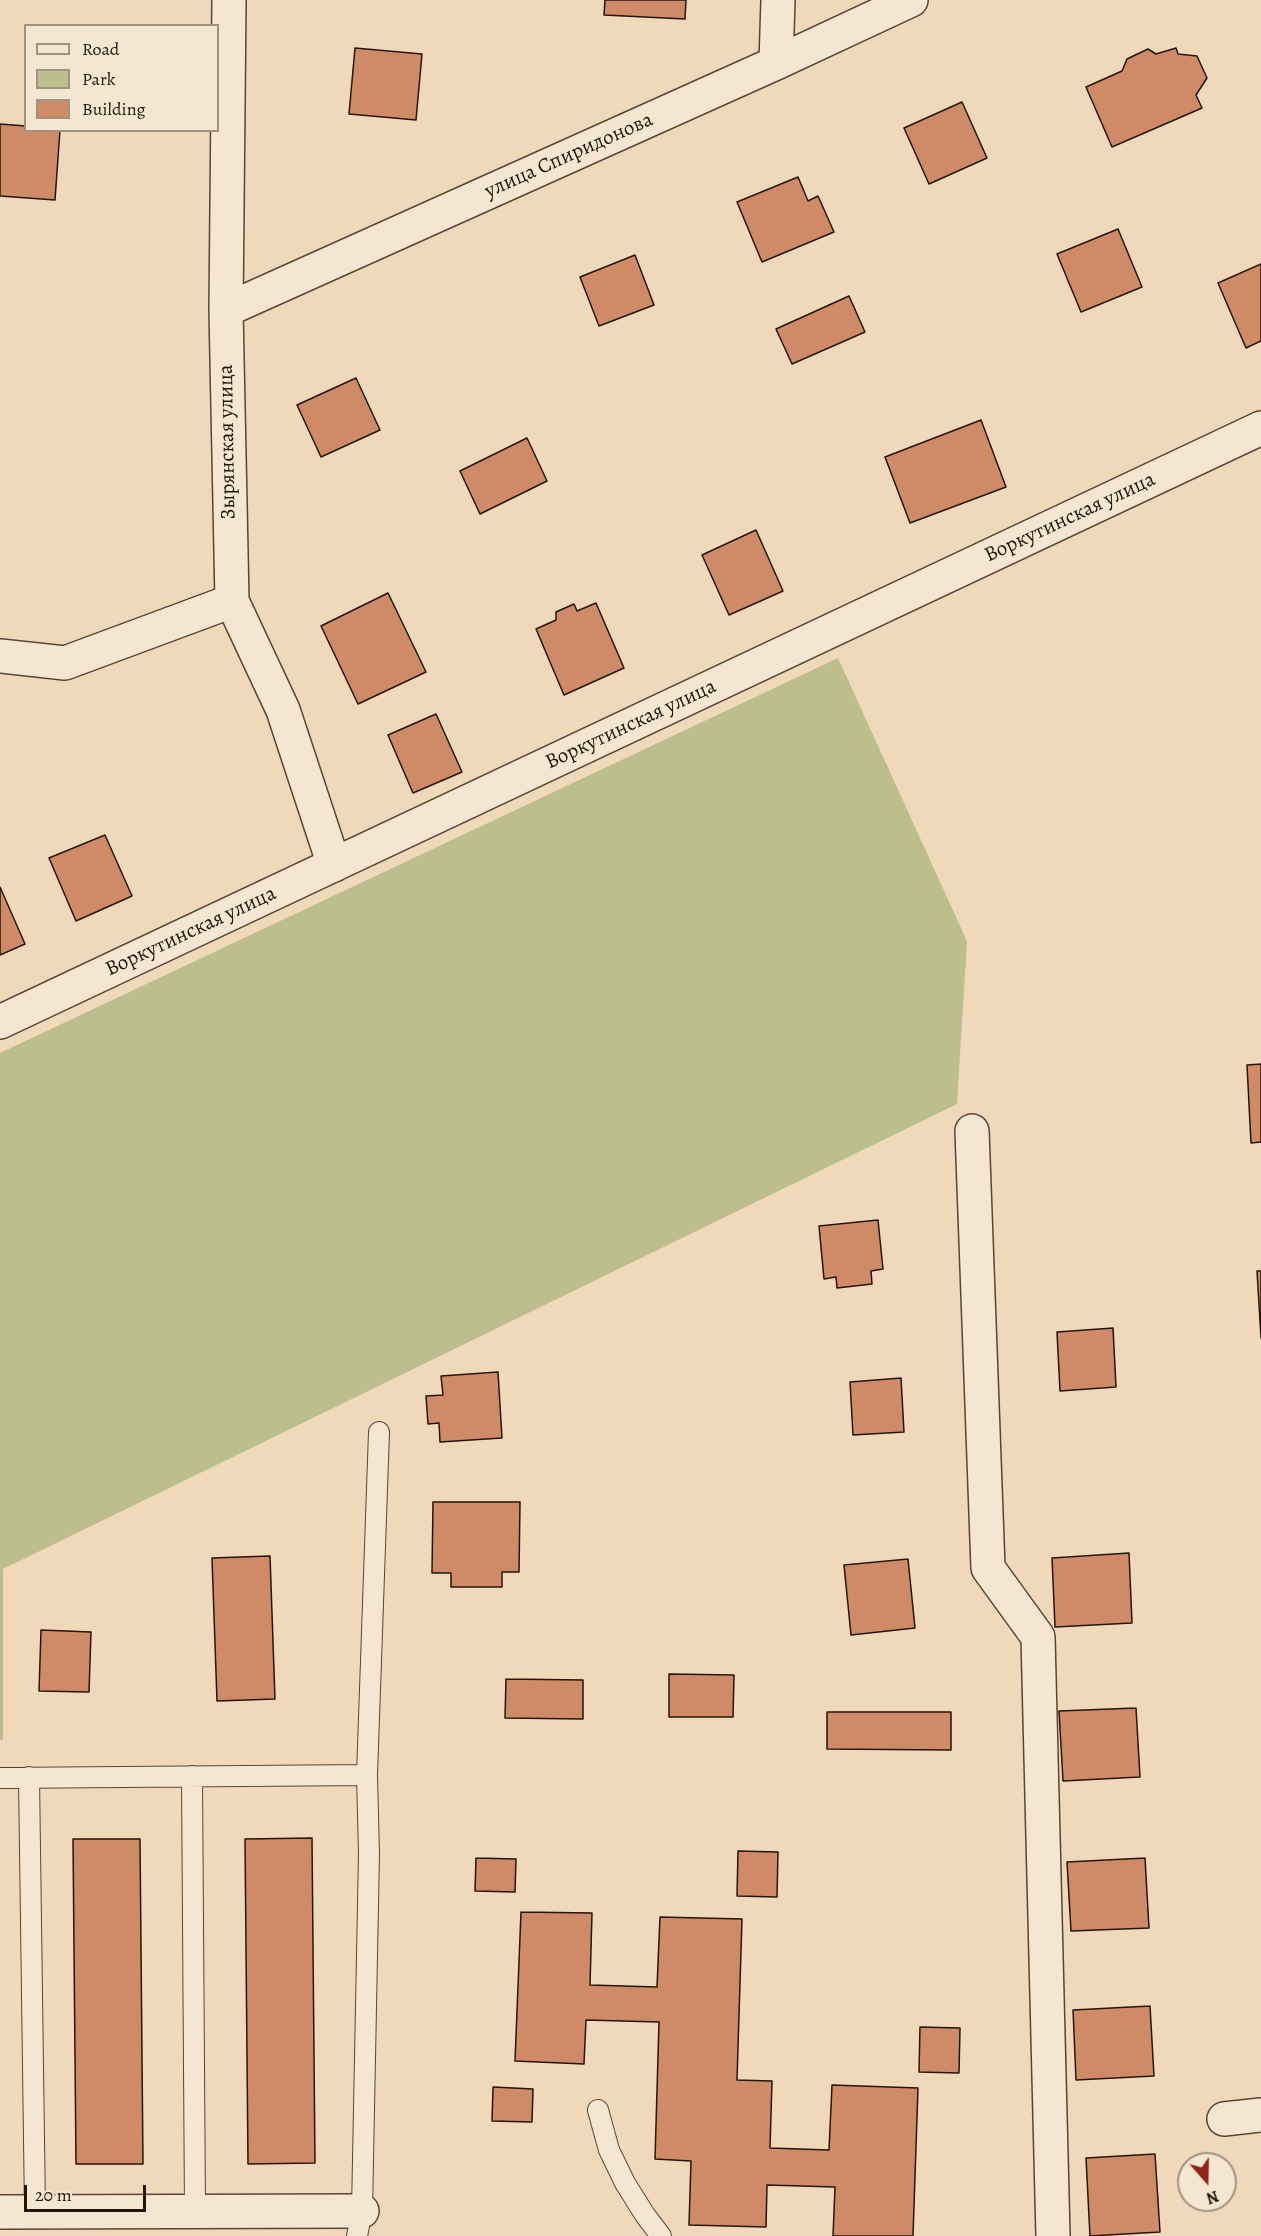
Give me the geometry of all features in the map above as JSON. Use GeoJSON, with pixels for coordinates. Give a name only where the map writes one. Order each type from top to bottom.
{"type":"FeatureCollection","features":[{"type":"Feature","properties":{"kind":"street","name":"Зырянская улица"},"geometry":{"type":"LineString","coordinates":[[229,0],[226,310],[231,601],[282,710],[334,865]]}},
{"type":"Feature","properties":{"kind":"street"},"geometry":{"type":"LineString","coordinates":[[777,63],[778,0]]}},
{"type":"Feature","properties":{"kind":"street","name":"улица Спиридонова"},"geometry":{"type":"LineString","coordinates":[[226,310],[777,63],[911,0]]}},
{"type":"Feature","properties":{"kind":"street","name":"Воркутинская улица"},"geometry":{"type":"LineString","coordinates":[[0,1022],[1261,428]]}},
{"type":"Feature","properties":{"kind":"street"},"geometry":{"type":"LineString","coordinates":[[0,656],[65,663],[231,601]]}},
{"type":"Feature","properties":{"kind":"street"},"geometry":{"type":"LineString","coordinates":[[972,1131],[988,1568],[1038,1637],[1053,2236]]}},
{"type":"Feature","properties":{"kind":"street"},"geometry":{"type":"LineString","coordinates":[[1224,2119],[1261,2115]]}},
{"type":"Feature","properties":{"kind":"street"},"geometry":{"type":"LineString","coordinates":[[0,2212],[195,2211],[359,2224]]}},
{"type":"Feature","properties":{"kind":"lane"},"geometry":{"type":"LineString","coordinates":[[359,2224],[368,1866],[367,1775],[379,1432]]}},
{"type":"Feature","properties":{"kind":"lane"},"geometry":{"type":"LineString","coordinates":[[0,1778],[367,1775]]}},
{"type":"Feature","properties":{"kind":"lane"},"geometry":{"type":"LineString","coordinates":[[192,1776],[195,2211]]}},
{"type":"Feature","properties":{"kind":"lane"},"geometry":{"type":"LineString","coordinates":[[29,1778],[35,2211]]}},
{"type":"Feature","properties":{"kind":"lane"},"geometry":{"type":"LineString","coordinates":[[598,2110],[609,2150],[625,2183],[661,2236]]}},
{"type":"Feature","properties":{"kind":"green space"},"geometry":{"type":"Polygon","coordinates":[[[838,658],[967,941],[957,1104],[3,1569],[3,1740],[0,1740],[0,1053],[838,658]]]}},
{"type":"Feature","properties":{"kind":"building"},"geometry":{"type":"Polygon","coordinates":[[[605,0],[686,0],[685,19],[604,15],[605,0]]]}},
{"type":"Feature","properties":{"kind":"building"},"geometry":{"type":"Polygon","coordinates":[[[355,48],[422,54],[416,120],[349,114],[355,48]]]}},
{"type":"Feature","properties":{"kind":"building"},"geometry":{"type":"Polygon","coordinates":[[[1176,48],[1178,54],[1197,56],[1207,78],[1196,95],[1202,108],[1112,147],[1086,87],[1122,71],[1127,59],[1148,49],[1156,54],[1176,48]]]}},
{"type":"Feature","properties":{"kind":"building"},"geometry":{"type":"Polygon","coordinates":[[[962,102],[987,158],[929,184],[904,128],[962,102]]]}},
{"type":"Feature","properties":{"kind":"building"},"geometry":{"type":"Polygon","coordinates":[[[0,124],[24,126],[24,132],[60,132],[55,200],[0,196],[0,124]]]}},
{"type":"Feature","properties":{"kind":"building"},"geometry":{"type":"Polygon","coordinates":[[[798,177],[808,201],[818,196],[834,232],[762,262],[737,202],[798,177]]]}},
{"type":"Feature","properties":{"kind":"building"},"geometry":{"type":"Polygon","coordinates":[[[1118,229],[1142,287],[1081,312],[1057,254],[1118,229]]]}},
{"type":"Feature","properties":{"kind":"building"},"geometry":{"type":"Polygon","coordinates":[[[635,255],[654,305],[599,326],[580,277],[635,255]]]}},
{"type":"Feature","properties":{"kind":"building"},"geometry":{"type":"Polygon","coordinates":[[[1261,264],[1261,341],[1246,348],[1218,283],[1261,264]]]}},
{"type":"Feature","properties":{"kind":"building"},"geometry":{"type":"Polygon","coordinates":[[[849,296],[865,332],[792,364],[776,329],[849,296]]]}},
{"type":"Feature","properties":{"kind":"building"},"geometry":{"type":"Polygon","coordinates":[[[356,378],[380,430],[321,457],[297,405],[356,378]]]}},
{"type":"Feature","properties":{"kind":"building"},"geometry":{"type":"Polygon","coordinates":[[[981,420],[1006,487],[910,523],[885,457],[981,420]]]}},
{"type":"Feature","properties":{"kind":"building"},"geometry":{"type":"Polygon","coordinates":[[[527,438],[547,481],[480,514],[460,471],[527,438]]]}},
{"type":"Feature","properties":{"kind":"building"},"geometry":{"type":"Polygon","coordinates":[[[756,530],[783,591],[729,615],[702,555],[756,530]]]}},
{"type":"Feature","properties":{"kind":"building"},"geometry":{"type":"Polygon","coordinates":[[[388,593],[426,672],[358,704],[321,626],[388,593]]]}},
{"type":"Feature","properties":{"kind":"building"},"geometry":{"type":"Polygon","coordinates":[[[596,603],[624,668],[564,695],[536,629],[556,620],[556,612],[574,604],[577,611],[596,603]]]}},
{"type":"Feature","properties":{"kind":"building"},"geometry":{"type":"Polygon","coordinates":[[[436,714],[462,772],[413,793],[388,735],[436,714]]]}},
{"type":"Feature","properties":{"kind":"building"},"geometry":{"type":"Polygon","coordinates":[[[105,835],[132,896],[76,921],[49,858],[105,835]]]}},
{"type":"Feature","properties":{"kind":"building"},"geometry":{"type":"Polygon","coordinates":[[[0,887],[25,944],[0,955],[0,887]]]}},
{"type":"Feature","properties":{"kind":"building"},"geometry":{"type":"Polygon","coordinates":[[[1261,1064],[1261,1142],[1251,1143],[1247,1065],[1261,1064]]]}},
{"type":"Feature","properties":{"kind":"building"},"geometry":{"type":"Polygon","coordinates":[[[878,1220],[883,1269],[871,1271],[872,1284],[837,1288],[836,1277],[824,1279],[819,1226],[878,1220]]]}},
{"type":"Feature","properties":{"kind":"building"},"geometry":{"type":"Polygon","coordinates":[[[1257,1271],[1261,1271],[1261,1338],[1257,1271]]]}},
{"type":"Feature","properties":{"kind":"building"},"geometry":{"type":"Polygon","coordinates":[[[1113,1328],[1116,1387],[1060,1391],[1057,1332],[1113,1328]]]}},
{"type":"Feature","properties":{"kind":"building"},"geometry":{"type":"Polygon","coordinates":[[[498,1372],[502,1438],[440,1442],[439,1423],[428,1424],[426,1396],[443,1395],[441,1376],[498,1372]]]}},
{"type":"Feature","properties":{"kind":"building"},"geometry":{"type":"Polygon","coordinates":[[[901,1378],[904,1432],[853,1435],[850,1382],[901,1378]]]}},
{"type":"Feature","properties":{"kind":"building"},"geometry":{"type":"Polygon","coordinates":[[[433,1502],[520,1502],[519,1572],[502,1572],[502,1587],[451,1587],[451,1573],[432,1573],[433,1502]]]}},
{"type":"Feature","properties":{"kind":"building"},"geometry":{"type":"Polygon","coordinates":[[[1129,1553],[1132,1623],[1055,1627],[1052,1558],[1129,1553]]]}},
{"type":"Feature","properties":{"kind":"building"},"geometry":{"type":"Polygon","coordinates":[[[270,1556],[275,1699],[217,1701],[212,1558],[270,1556]]]}},
{"type":"Feature","properties":{"kind":"building"},"geometry":{"type":"Polygon","coordinates":[[[908,1559],[915,1628],[851,1635],[844,1565],[908,1559]]]}},
{"type":"Feature","properties":{"kind":"building"},"geometry":{"type":"Polygon","coordinates":[[[41,1630],[91,1632],[89,1692],[39,1691],[41,1630]]]}},
{"type":"Feature","properties":{"kind":"building"},"geometry":{"type":"Polygon","coordinates":[[[669,1674],[734,1675],[733,1717],[669,1717],[669,1674]]]}},
{"type":"Feature","properties":{"kind":"building"},"geometry":{"type":"Polygon","coordinates":[[[506,1679],[583,1680],[583,1719],[505,1718],[506,1679]]]}},
{"type":"Feature","properties":{"kind":"building"},"geometry":{"type":"Polygon","coordinates":[[[1136,1708],[1140,1777],[1063,1781],[1059,1711],[1136,1708]]]}},
{"type":"Feature","properties":{"kind":"building"},"geometry":{"type":"Polygon","coordinates":[[[827,1712],[951,1712],[951,1750],[827,1749],[827,1712]]]}},
{"type":"Feature","properties":{"kind":"building"},"geometry":{"type":"Polygon","coordinates":[[[312,1838],[315,2163],[248,2164],[245,1839],[312,1838]]]}},
{"type":"Feature","properties":{"kind":"building"},"geometry":{"type":"Polygon","coordinates":[[[73,1839],[140,1839],[143,2164],[76,2164],[73,1839]]]}},
{"type":"Feature","properties":{"kind":"building"},"geometry":{"type":"Polygon","coordinates":[[[738,1851],[778,1852],[777,1897],[737,1896],[738,1851]]]}},
{"type":"Feature","properties":{"kind":"building"},"geometry":{"type":"Polygon","coordinates":[[[476,1858],[516,1859],[515,1892],[475,1891],[476,1858]]]}},
{"type":"Feature","properties":{"kind":"building"},"geometry":{"type":"Polygon","coordinates":[[[1145,1858],[1149,1928],[1071,1931],[1067,1862],[1145,1858]]]}},
{"type":"Feature","properties":{"kind":"building"},"geometry":{"type":"Polygon","coordinates":[[[521,1912],[592,1913],[590,1985],[657,1987],[660,1917],[742,1919],[737,2080],[772,2081],[770,2148],[829,2150],[832,2085],[918,2088],[913,2236],[833,2236],[835,2187],[767,2185],[766,2227],[689,2225],[691,2161],[655,2159],[659,2022],[586,2020],[584,2064],[515,2061],[521,1912]]]}},
{"type":"Feature","properties":{"kind":"building"},"geometry":{"type":"Polygon","coordinates":[[[1150,2006],[1154,2076],[1076,2080],[1073,2010],[1150,2006]]]}},
{"type":"Feature","properties":{"kind":"building"},"geometry":{"type":"Polygon","coordinates":[[[920,2027],[960,2028],[959,2073],[919,2072],[920,2027]]]}},
{"type":"Feature","properties":{"kind":"building"},"geometry":{"type":"Polygon","coordinates":[[[493,2087],[533,2089],[532,2122],[492,2121],[493,2087]]]}},
{"type":"Feature","properties":{"kind":"building"},"geometry":{"type":"Polygon","coordinates":[[[1155,2154],[1160,2232],[1090,2236],[1086,2158],[1155,2154]]]}}]}
